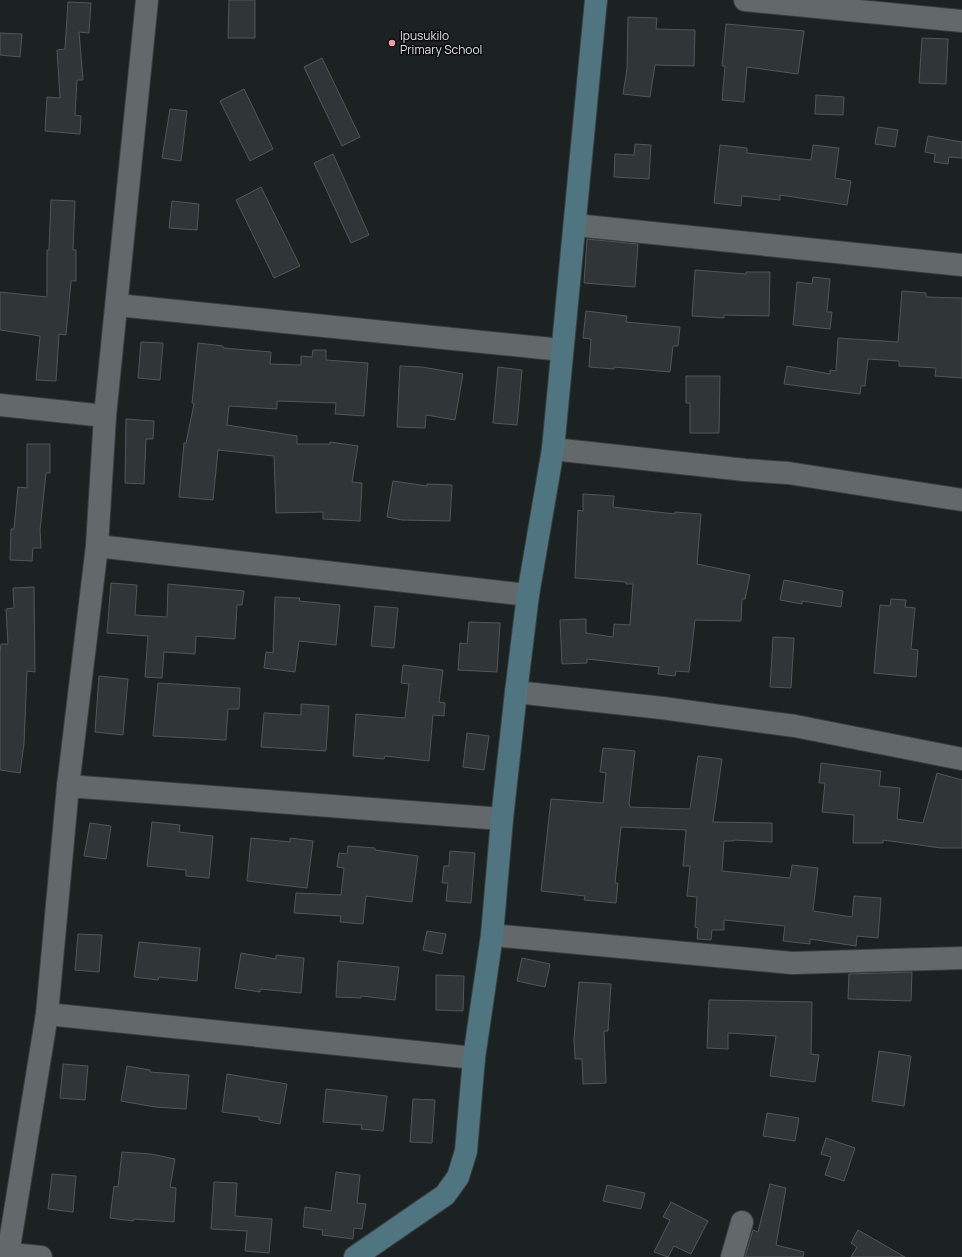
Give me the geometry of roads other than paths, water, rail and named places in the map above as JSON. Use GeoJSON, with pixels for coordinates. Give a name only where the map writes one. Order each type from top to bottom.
{"type":"FeatureCollection","features":[{"type":"Feature","properties":{"kind":"street"},"geometry":{"type":"LineString","coordinates":[[41,1257],[4,1254],[48,1014],[68,786],[97,546],[105,416],[147,0]]}},
{"type":"Feature","properties":{"kind":"street"},"geometry":{"type":"LineString","coordinates":[[355,1257],[445,1196],[458,1177],[466,1151],[474,1058],[492,935],[502,819],[528,594],[552,449],[596,0]]}},
{"type":"Feature","properties":{"kind":"street"},"geometry":{"type":"LineString","coordinates":[[745,0],[962,21]]}},
{"type":"Feature","properties":{"kind":"street"},"geometry":{"type":"LineString","coordinates":[[575,225],[962,265]]}},
{"type":"Feature","properties":{"kind":"street"},"geometry":{"type":"LineString","coordinates":[[117,305],[562,350]]}},
{"type":"Feature","properties":{"kind":"street"},"geometry":{"type":"LineString","coordinates":[[0,405],[105,416]]}},
{"type":"Feature","properties":{"kind":"street"},"geometry":{"type":"LineString","coordinates":[[552,449],[745,470],[788,473],[962,500]]}},
{"type":"Feature","properties":{"kind":"street"},"geometry":{"type":"LineString","coordinates":[[97,546],[528,594]]}},
{"type":"Feature","properties":{"kind":"street"},"geometry":{"type":"LineString","coordinates":[[516,692],[662,708],[795,726],[962,759]]}},
{"type":"Feature","properties":{"kind":"street"},"geometry":{"type":"LineString","coordinates":[[68,786],[502,819]]}},
{"type":"Feature","properties":{"kind":"street"},"geometry":{"type":"LineString","coordinates":[[492,935],[792,963],[962,958]]}},
{"type":"Feature","properties":{"kind":"street"},"geometry":{"type":"LineString","coordinates":[[48,1014],[474,1058]]}},
{"type":"Feature","properties":{"kind":"street"},"geometry":{"type":"LineString","coordinates":[[732,1257],[742,1222]]}},
{"type":"Feature","properties":{"kind":"place","name":"Ipusukilo Primary School"},"geometry":{"type":"Point","coordinates":[392,43]}}]}
